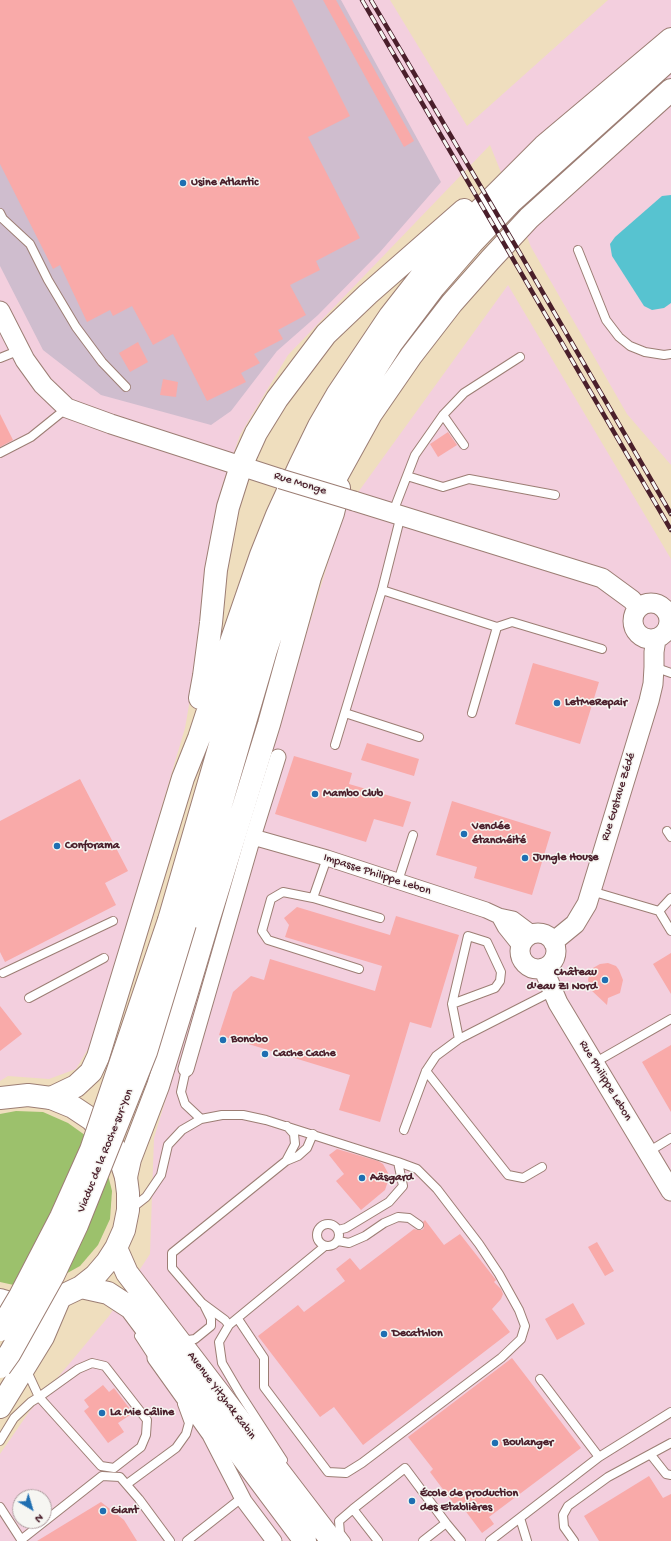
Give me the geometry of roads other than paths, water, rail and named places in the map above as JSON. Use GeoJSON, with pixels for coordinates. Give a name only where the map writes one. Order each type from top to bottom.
{"type":"FeatureCollection","features":[{"type":"Feature","properties":{"kind":"main road"},"geometry":{"type":"LineString","coordinates":[[52,1098],[76,1086],[91,1072],[98,1058],[183,778],[199,738],[266,541],[277,514],[319,426],[337,395],[390,316],[426,270],[466,224],[544,146],[671,39]]}},
{"type":"Feature","properties":{"kind":"main road"},"geometry":{"type":"LineString","coordinates":[[177,922],[226,724],[267,588],[283,546],[326,453],[352,404],[391,344],[434,287],[472,243],[512,201],[671,58]]}},
{"type":"Feature","properties":{"kind":"main road"},"geometry":{"type":"LineString","coordinates":[[177,922],[195,894],[266,650],[299,551],[318,510],[371,414],[411,356],[452,303],[490,260],[529,218],[671,90]]}},
{"type":"Feature","properties":{"kind":"main road"},"geometry":{"type":"LineString","coordinates":[[183,778],[204,676],[216,570],[228,507],[241,466],[256,433],[277,398],[326,334],[379,284],[522,159],[544,146]]}},
{"type":"Feature","properties":{"kind":"main road"},"geometry":{"type":"LineString","coordinates":[[126,1177],[130,1159],[158,1086],[188,992],[209,918],[269,724],[310,577],[333,514],[344,463]]}},
{"type":"Feature","properties":{"kind":"main road","name":"Viaduc de la Roche-sur-Yon"},"geometry":{"type":"LineString","coordinates":[[0,1330],[20,1296],[61,1217],[91,1150],[177,922]]}},
{"type":"Feature","properties":{"kind":"main road","name":"Viaduc de la Roche-sur-Yon"},"geometry":{"type":"LineString","coordinates":[[0,1367],[10,1353],[53,1276],[77,1225],[146,1052],[177,922]]}},
{"type":"Feature","properties":{"kind":"main road"},"geometry":{"type":"LineString","coordinates":[[0,1098],[28,1095],[52,1098],[73,1107],[91,1119],[107,1136],[119,1155],[126,1177],[128,1194],[128,1210],[124,1230],[116,1248],[95,1276],[81,1287],[60,1297],[35,1303],[10,1303],[0,1300]]}},
{"type":"Feature","properties":{"kind":"main road","name":"Avenue Yitzhak Rabin"},"geometry":{"type":"LineString","coordinates":[[116,1248],[127,1273],[332,1541]]}},
{"type":"Feature","properties":{"kind":"main road","name":"Avenue Yitzhak Rabin"},"geometry":{"type":"LineString","coordinates":[[81,1287],[108,1293],[133,1318],[305,1541]]}},
{"type":"Feature","properties":{"kind":"main road"},"geometry":{"type":"LineString","coordinates":[[0,1407],[43,1337],[60,1297]]}},
{"type":"Feature","properties":{"kind":"street","name":"Rue Monge"},"geometry":{"type":"LineString","coordinates":[[0,311],[25,360],[43,385],[67,408],[111,424],[281,479],[397,513],[602,578],[632,600],[638,608]]}},
{"type":"Feature","properties":{"kind":"street"},"geometry":{"type":"LineString","coordinates":[[654,603],[669,611],[668,628],[666,633],[656,639],[644,638],[639,636],[635,631],[633,619],[638,608],[643,605],[654,603]]}},
{"type":"Feature","properties":{"kind":"street","name":"Rue Gustave Zédé"},"geometry":{"type":"LineString","coordinates":[[553,942],[575,924],[582,914],[591,892],[649,701],[663,670],[654,652],[656,639]]}},
{"type":"Feature","properties":{"kind":"street"},"geometry":{"type":"LineString","coordinates":[[186,1069],[253,837],[278,757]]}},
{"type":"Feature","properties":{"kind":"street","name":"Impasse Philippe Lebon"},"geometry":{"type":"LineString","coordinates":[[253,837],[327,858],[486,910],[499,916],[513,919],[533,934]]}},
{"type":"Feature","properties":{"kind":"street"},"geometry":{"type":"LineString","coordinates":[[499,916],[505,927],[521,948]]}},
{"type":"Feature","properties":{"kind":"street"},"geometry":{"type":"LineString","coordinates":[[538,933],[547,935],[553,942],[556,954],[549,965],[543,968],[533,968],[524,962],[521,948],[526,938],[538,933]]}},
{"type":"Feature","properties":{"kind":"street","name":"Rue Philippe Lebon"},"geometry":{"type":"LineString","coordinates":[[543,968],[558,1003],[671,1192]]}},
{"type":"Feature","properties":{"kind":"street"},"geometry":{"type":"LineString","coordinates":[[133,1318],[210,1435],[235,1486],[274,1541]]}},
{"type":"Feature","properties":{"kind":"lane"},"geometry":{"type":"LineString","coordinates":[[0,213],[3,219],[30,244],[48,280],[76,327],[102,362],[126,387]]}},
{"type":"Feature","properties":{"kind":"lane"},"geometry":{"type":"LineString","coordinates":[[578,250],[606,320],[619,337],[630,346],[645,352],[664,355],[671,354]]}},
{"type":"Feature","properties":{"kind":"lane"},"geometry":{"type":"LineString","coordinates":[[0,358],[20,350]]}},
{"type":"Feature","properties":{"kind":"lane"},"geometry":{"type":"LineString","coordinates":[[335,745],[382,590],[397,513],[407,476],[415,455],[443,414],[464,393],[520,357]]}},
{"type":"Feature","properties":{"kind":"lane"},"geometry":{"type":"LineString","coordinates":[[0,453],[31,437],[67,408]]}},
{"type":"Feature","properties":{"kind":"lane"},"geometry":{"type":"LineString","coordinates":[[443,414],[464,445]]}},
{"type":"Feature","properties":{"kind":"lane"},"geometry":{"type":"LineString","coordinates":[[407,476],[443,487],[468,479],[555,494]]}},
{"type":"Feature","properties":{"kind":"lane"},"geometry":{"type":"LineString","coordinates":[[382,590],[497,627],[512,622],[602,649]]}},
{"type":"Feature","properties":{"kind":"lane"},"geometry":{"type":"LineString","coordinates":[[472,713],[497,627]]}},
{"type":"Feature","properties":{"kind":"lane"},"geometry":{"type":"LineString","coordinates":[[345,713],[418,737]]}},
{"type":"Feature","properties":{"kind":"lane"},"geometry":{"type":"LineString","coordinates":[[398,881],[412,835]]}},
{"type":"Feature","properties":{"kind":"lane"},"geometry":{"type":"LineString","coordinates":[[314,898],[327,858]]}},
{"type":"Feature","properties":{"kind":"lane"},"geometry":{"type":"LineString","coordinates":[[359,969],[268,940],[262,931],[271,899],[283,892],[314,898],[380,918]]}},
{"type":"Feature","properties":{"kind":"lane"},"geometry":{"type":"LineString","coordinates":[[591,892],[659,911],[671,931]]}},
{"type":"Feature","properties":{"kind":"lane"},"geometry":{"type":"LineString","coordinates":[[659,911],[671,898]]}},
{"type":"Feature","properties":{"kind":"lane"},"geometry":{"type":"LineString","coordinates":[[3,974],[113,921]]}},
{"type":"Feature","properties":{"kind":"lane"},"geometry":{"type":"LineString","coordinates":[[452,1004],[495,988],[500,981],[502,972],[487,942],[468,936],[452,1004],[459,1039]]}},
{"type":"Feature","properties":{"kind":"lane"},"geometry":{"type":"LineString","coordinates":[[29,998],[104,958]]}},
{"type":"Feature","properties":{"kind":"lane"},"geometry":{"type":"LineString","coordinates":[[404,1130],[426,1071],[436,1056],[459,1039],[553,991]]}},
{"type":"Feature","properties":{"kind":"lane"},"geometry":{"type":"LineString","coordinates":[[594,1064],[671,1019]]}},
{"type":"Feature","properties":{"kind":"lane"},"geometry":{"type":"LineString","coordinates":[[186,1069],[180,1092],[185,1104],[201,1119]]}},
{"type":"Feature","properties":{"kind":"lane"},"geometry":{"type":"LineString","coordinates":[[426,1071],[508,1175],[523,1178],[542,1167]]}},
{"type":"Feature","properties":{"kind":"lane"},"geometry":{"type":"LineString","coordinates":[[128,1210],[146,1197],[161,1175],[168,1145],[182,1130],[201,1119],[222,1115],[243,1115],[287,1126],[417,1169],[437,1189],[483,1250],[499,1274],[519,1310],[525,1326],[521,1339],[501,1358],[362,1463],[346,1473],[328,1472],[264,1387],[264,1358],[238,1319]]}},
{"type":"Feature","properties":{"kind":"lane"},"geometry":{"type":"LineString","coordinates":[[286,1161],[295,1144],[294,1134],[287,1126]]}},
{"type":"Feature","properties":{"kind":"lane"},"geometry":{"type":"LineString","coordinates":[[180,1342],[195,1339],[211,1326],[211,1319],[202,1303],[172,1268],[172,1253],[286,1161],[298,1156],[307,1148],[313,1134]]}},
{"type":"Feature","properties":{"kind":"lane"},"geometry":{"type":"LineString","coordinates":[[647,1152],[671,1138]]}},
{"type":"Feature","properties":{"kind":"lane"},"geometry":{"type":"LineString","coordinates":[[338,1230],[346,1228],[389,1202],[403,1186],[398,1162]]}},
{"type":"Feature","properties":{"kind":"lane"},"geometry":{"type":"LineString","coordinates":[[338,1241],[349,1243],[365,1236],[384,1223],[398,1217],[409,1218],[419,1225]]}},
{"type":"Feature","properties":{"kind":"lane"},"geometry":{"type":"LineString","coordinates":[[302,1501],[289,1470],[222,1363],[219,1342],[230,1325],[325,1246],[332,1245],[338,1241],[340,1237],[338,1230],[333,1224],[319,1228],[318,1238],[325,1246]]}},
{"type":"Feature","properties":{"kind":"lane"},"geometry":{"type":"LineString","coordinates":[[202,1303],[230,1325]]}},
{"type":"Feature","properties":{"kind":"lane"},"geometry":{"type":"LineString","coordinates":[[128,1484],[176,1448],[186,1434],[189,1423],[184,1406],[133,1318]]}},
{"type":"Feature","properties":{"kind":"lane"},"geometry":{"type":"LineString","coordinates":[[0,1441],[14,1418],[39,1397],[78,1369],[92,1363],[105,1366],[147,1420],[146,1435],[141,1447],[114,1468],[101,1466],[39,1397],[25,1366]]}},
{"type":"Feature","properties":{"kind":"lane"},"geometry":{"type":"LineString","coordinates":[[540,1380],[599,1456]]}},
{"type":"Feature","properties":{"kind":"lane"},"geometry":{"type":"LineString","coordinates":[[490,1541],[599,1456],[671,1412]]}},
{"type":"Feature","properties":{"kind":"lane"},"geometry":{"type":"LineString","coordinates":[[574,1541],[564,1527],[563,1515],[568,1506],[608,1476],[652,1455],[671,1444]]}},
{"type":"Feature","properties":{"kind":"lane"},"geometry":{"type":"LineString","coordinates":[[652,1455],[666,1474],[671,1475]]}},
{"type":"Feature","properties":{"kind":"lane"},"geometry":{"type":"LineString","coordinates":[[114,1468],[120,1477],[128,1484],[170,1541]]}},
{"type":"Feature","properties":{"kind":"lane"},"geometry":{"type":"LineString","coordinates":[[346,1541],[340,1533],[339,1521],[405,1468],[461,1541]]}},
{"type":"Feature","properties":{"kind":"lane"},"geometry":{"type":"LineString","coordinates":[[0,1507],[21,1540],[102,1476],[120,1477]]}},
{"type":"Feature","properties":{"kind":"lane"},"geometry":{"type":"LineString","coordinates":[[187,1541],[239,1500],[235,1486]]}},
{"type":"Feature","properties":{"kind":"lane"},"geometry":{"type":"LineString","coordinates":[[220,1515],[240,1508],[250,1510],[256,1517]]}},
{"type":"Feature","properties":{"kind":"lane"},"geometry":{"type":"LineString","coordinates":[[353,1509],[378,1541]]}},
{"type":"Feature","properties":{"kind":"lane"},"geometry":{"type":"LineString","coordinates":[[520,1518],[527,1541]]}},
{"type":"Feature","properties":{"kind":"lane"},"geometry":{"type":"LineString","coordinates":[[423,1541],[446,1522]]}},
{"type":"Feature","properties":{"kind":"water"},"geometry":{"type":"Polygon","coordinates":[[[671,195],[671,303],[664,308],[652,310],[644,306],[612,256],[610,244],[615,237],[662,196],[671,195]]]}},
{"type":"Feature","properties":{"kind":"railway"},"geometry":{"type":"LineString","coordinates":[[362,0],[671,530]]}},
{"type":"Feature","properties":{"kind":"railway"},"geometry":{"type":"LineString","coordinates":[[371,0],[671,514]]}},
{"type":"Feature","properties":{"kind":"place","name":"Usine Atlantic"},"geometry":{"type":"Point","coordinates":[183,183]}},
{"type":"Feature","properties":{"kind":"place","name":"LetMeRepair"},"geometry":{"type":"Point","coordinates":[557,703]}},
{"type":"Feature","properties":{"kind":"place","name":"Mambo Club"},"geometry":{"type":"Point","coordinates":[315,794]}},
{"type":"Feature","properties":{"kind":"place","name":"Vendée étanchéité"},"geometry":{"type":"Point","coordinates":[464,834]}},
{"type":"Feature","properties":{"kind":"place","name":"Conforama"},"geometry":{"type":"Point","coordinates":[57,846]}},
{"type":"Feature","properties":{"kind":"place","name":"Jungle House"},"geometry":{"type":"Point","coordinates":[525,858]}},
{"type":"Feature","properties":{"kind":"place","name":"Château d'eau ZI Nord"},"geometry":{"type":"Point","coordinates":[605,980]}},
{"type":"Feature","properties":{"kind":"place","name":"Bonobo"},"geometry":{"type":"Point","coordinates":[223,1040]}},
{"type":"Feature","properties":{"kind":"place","name":"Cache Cache"},"geometry":{"type":"Point","coordinates":[265,1054]}},
{"type":"Feature","properties":{"kind":"place","name":"Aäsgard"},"geometry":{"type":"Point","coordinates":[362,1178]}},
{"type":"Feature","properties":{"kind":"place","name":"Decathlon"},"geometry":{"type":"Point","coordinates":[384,1334]}},
{"type":"Feature","properties":{"kind":"place","name":"La Mie Câline"},"geometry":{"type":"Point","coordinates":[102,1413]}},
{"type":"Feature","properties":{"kind":"place","name":"Boulanger"},"geometry":{"type":"Point","coordinates":[495,1443]}},
{"type":"Feature","properties":{"kind":"place","name":"École de production des Etablières"},"geometry":{"type":"Point","coordinates":[412,1501]}},
{"type":"Feature","properties":{"kind":"place","name":"Giant"},"geometry":{"type":"Point","coordinates":[103,1511]}}]}
